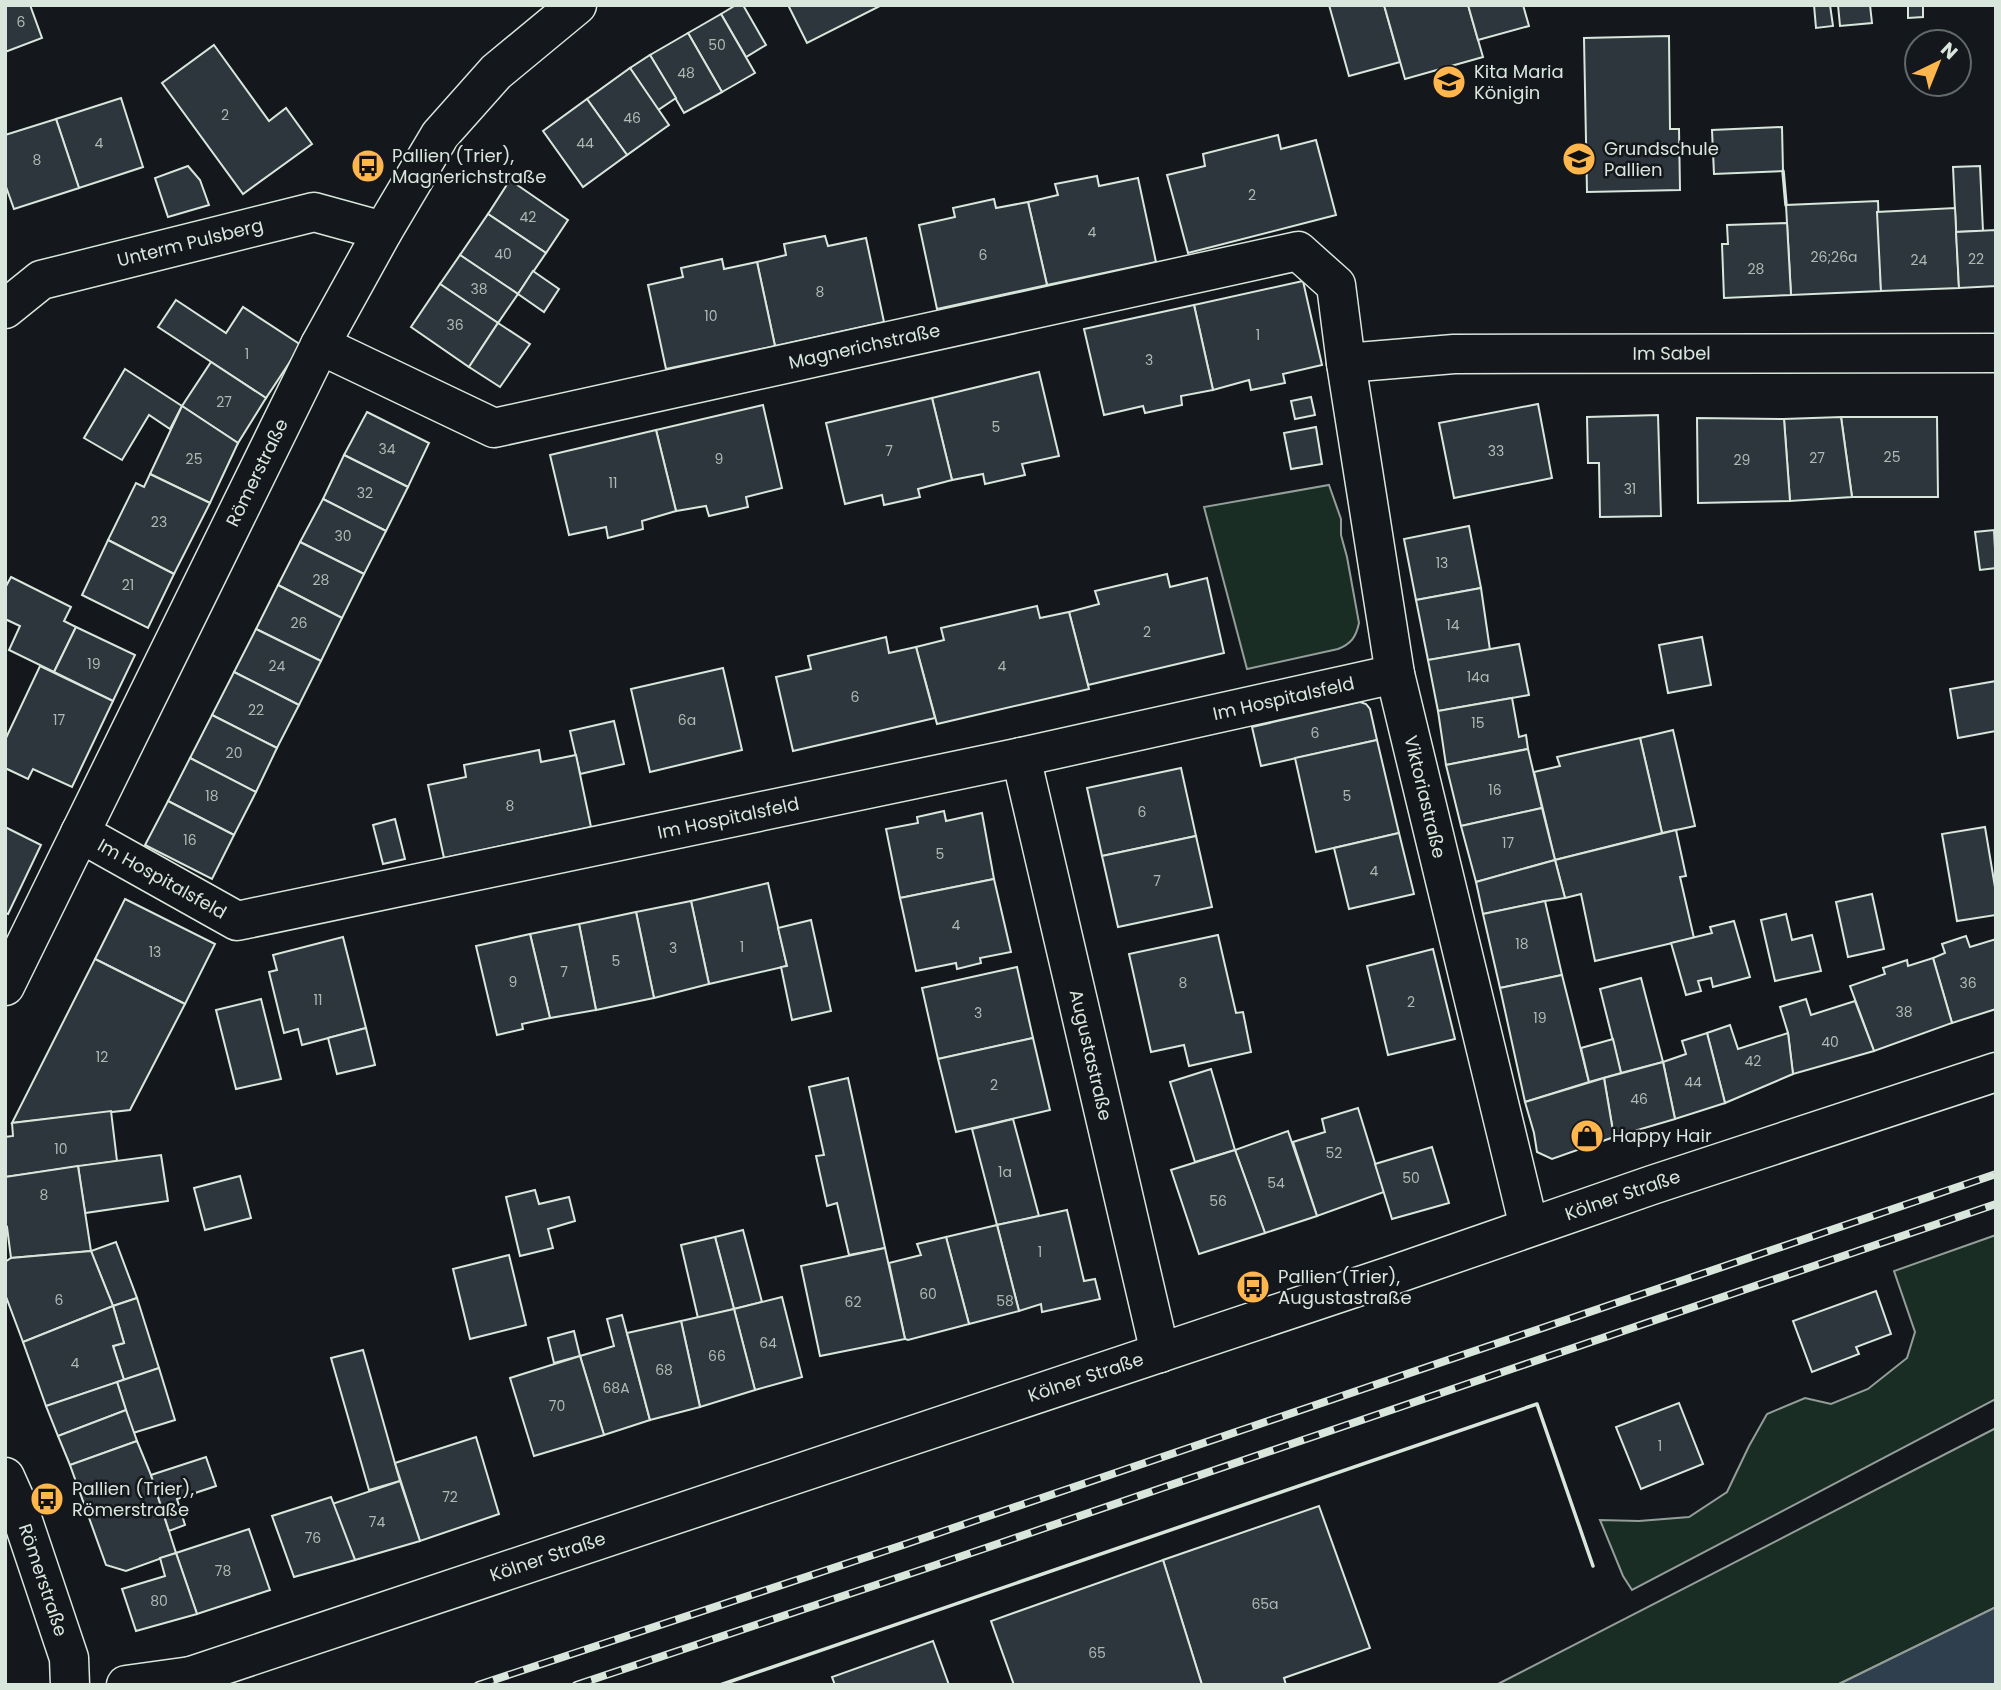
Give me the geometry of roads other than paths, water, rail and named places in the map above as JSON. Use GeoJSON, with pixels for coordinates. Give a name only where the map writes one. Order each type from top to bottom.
{"type":"FeatureCollection","features":[{"type":"Feature","properties":{"kind":"street","name":"Römerstraße"},"geometry":{"type":"LineString","coordinates":[[5,986],[320,345],[383,230],[440,135],[496,72],[577,5]]}},
{"type":"Feature","properties":{"kind":"street","name":"Unterm Pulsberg"},"geometry":{"type":"LineString","coordinates":[[5,309],[41,280],[314,212],[383,230]]}},
{"type":"Feature","properties":{"kind":"street","name":"Magnerichstraße"},"geometry":{"type":"LineString","coordinates":[[320,345],[494,428],[1298,251],[1336,285],[1346,363]]}},
{"type":"Feature","properties":{"kind":"street","name":"Im Sabel"},"geometry":{"type":"LineString","coordinates":[[1346,363],[1454,354],[1996,353]]}},
{"type":"Feature","properties":{"kind":"street","name":"Viktoriastraße"},"geometry":{"type":"LineString","coordinates":[[1346,363],[1395,674],[1529,1227]]}},
{"type":"Feature","properties":{"kind":"street","name":"Im Hospitalsfeld"},"geometry":{"type":"LineString","coordinates":[[80,833],[237,921],[1021,757],[1395,674]]}},
{"type":"Feature","properties":{"kind":"street","name":"Augustastraße"},"geometry":{"type":"LineString","coordinates":[[1021,757],[1160,1353]]}},
{"type":"Feature","properties":{"kind":"street","name":"Kölner Straße"},"geometry":{"type":"LineString","coordinates":[[126,1685],[184,1681],[1996,1072]]}},
{"type":"Feature","properties":{"kind":"street","name":"Römerstraße"},"geometry":{"type":"LineString","coordinates":[[5,1477],[18,1506],[69,1658],[70,1685]]}},
{"type":"Feature","properties":{"kind":"water"},"geometry":{"type":"Polygon","coordinates":[[[1996,1607],[1996,1685],[1837,1685],[1996,1607]]]}},
{"type":"Feature","properties":{"kind":"railway"},"geometry":{"type":"LineString","coordinates":[[478,1685],[909,1543],[1996,1174]]}},
{"type":"Feature","properties":{"kind":"railway"},"geometry":{"type":"LineString","coordinates":[[576,1685],[1996,1204]]}},
{"type":"Feature","properties":{"kind":"place","name":"Kita Maria Königin"},"geometry":{"type":"Point","coordinates":[1449,82]}},
{"type":"Feature","properties":{"kind":"place","name":"Grundschule Pallien"},"geometry":{"type":"Point","coordinates":[1579,159]}},
{"type":"Feature","properties":{"kind":"place","name":"Pallien (Trier), Magnerichstraße"},"geometry":{"type":"Point","coordinates":[368,166]}},
{"type":"Feature","properties":{"kind":"place","name":"Happy Hair"},"geometry":{"type":"Point","coordinates":[1587,1136]}},
{"type":"Feature","properties":{"kind":"place","name":"Pallien (Trier), Augustastraße"},"geometry":{"type":"Point","coordinates":[1253,1287]}},
{"type":"Feature","properties":{"kind":"place","name":"Pallien (Trier), Römerstraße"},"geometry":{"type":"Point","coordinates":[47,1499]}}]}
